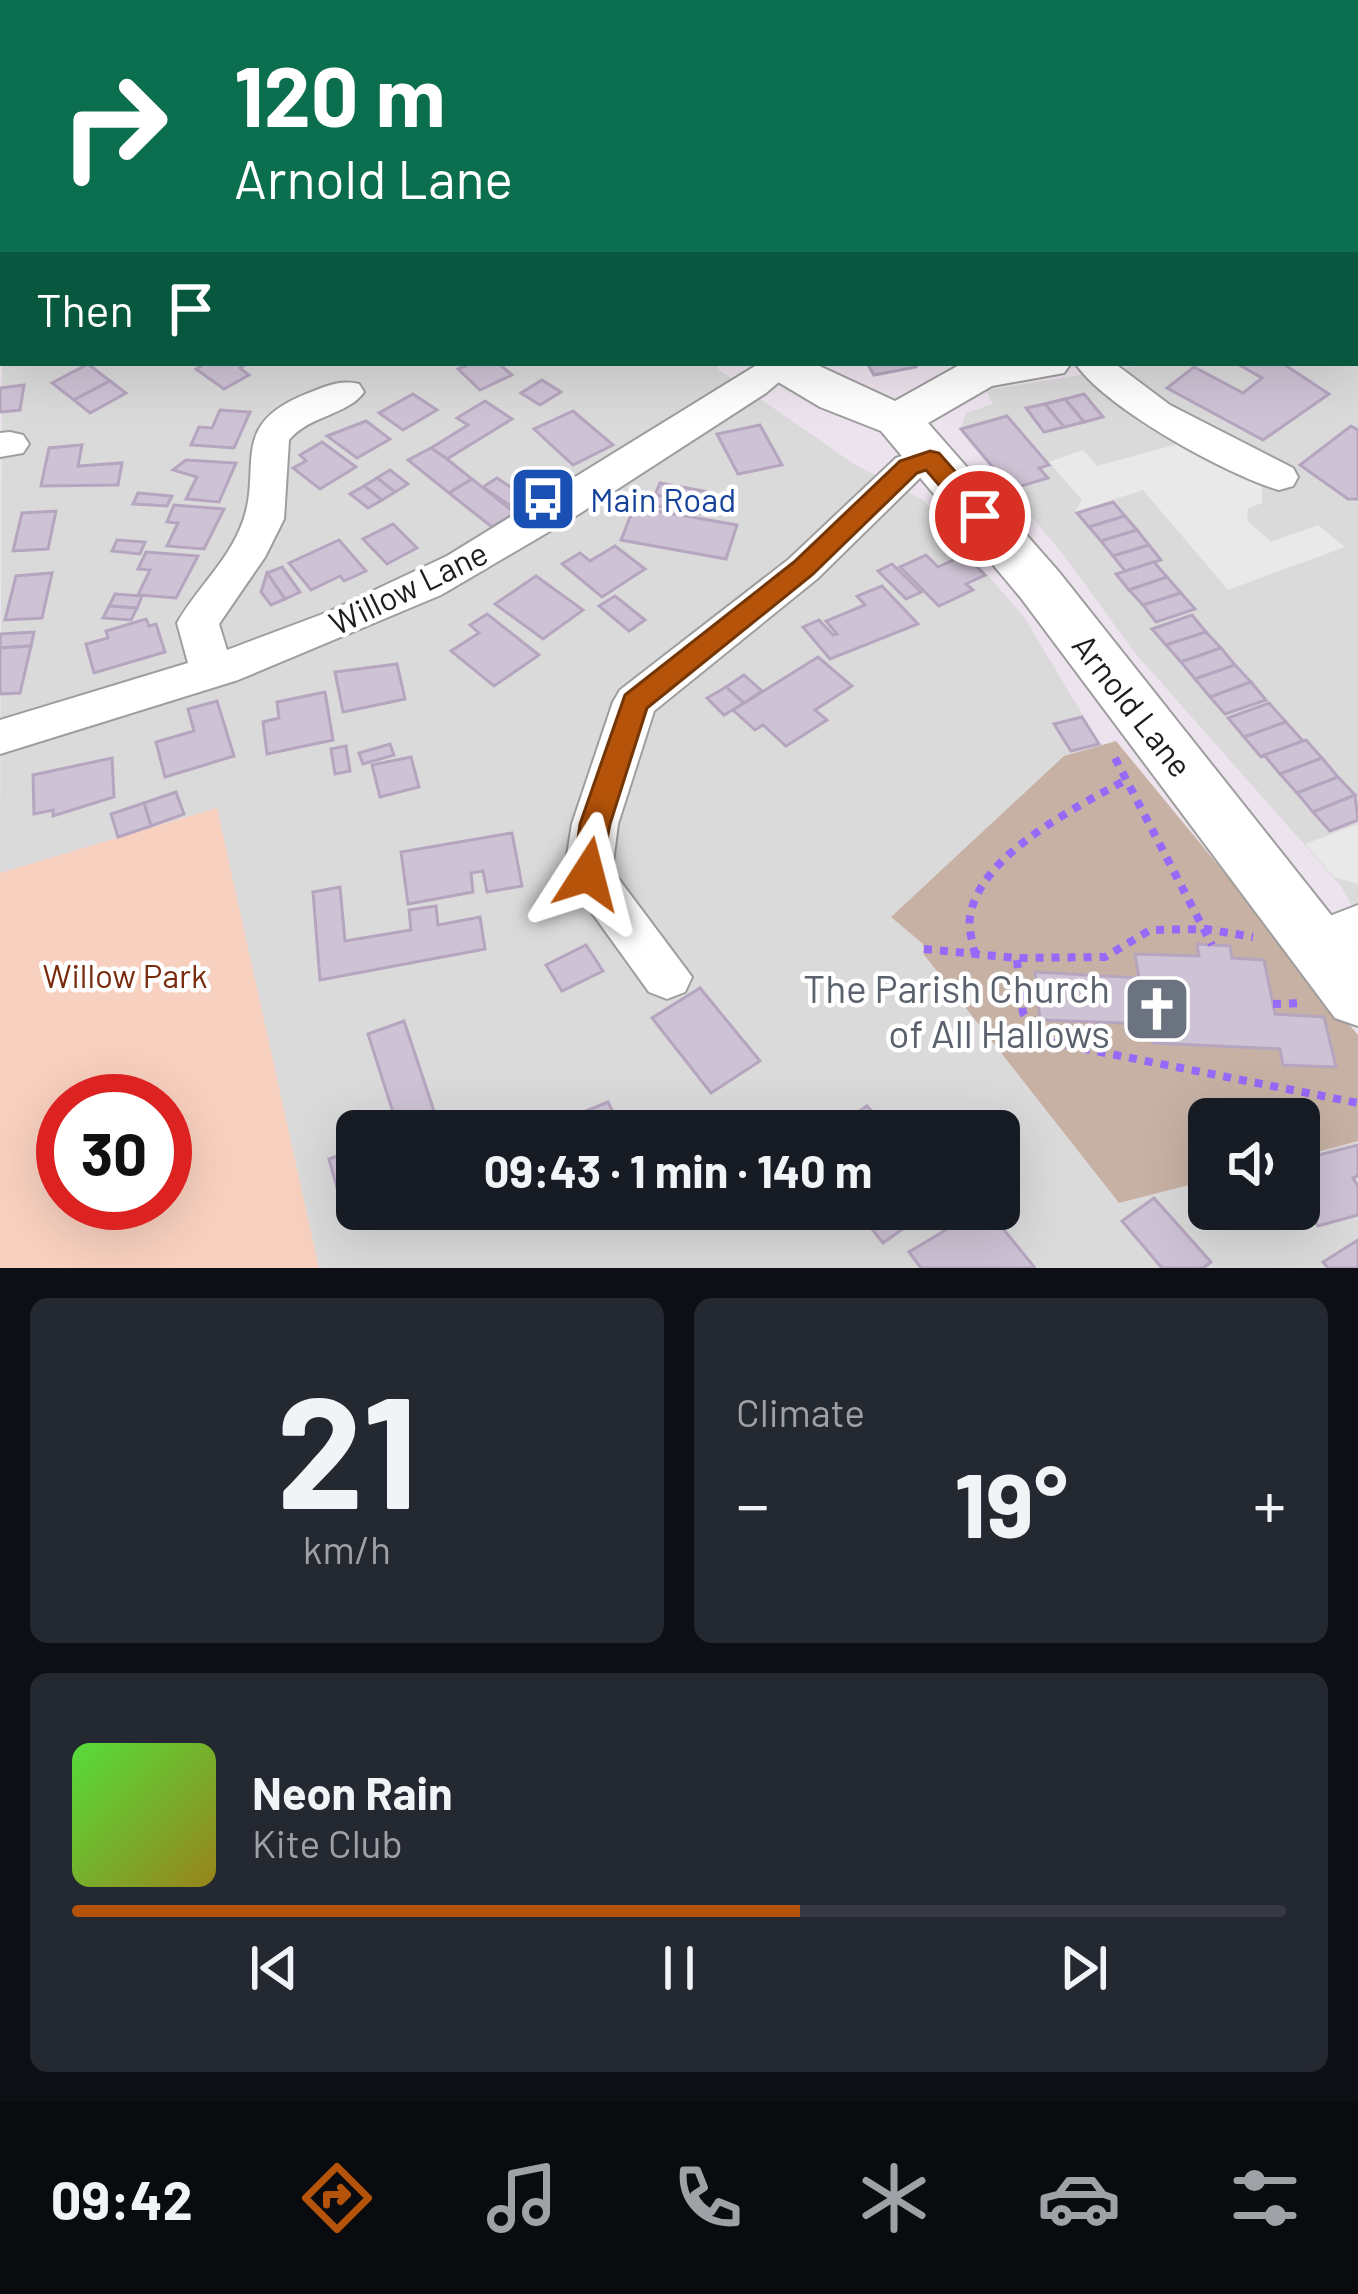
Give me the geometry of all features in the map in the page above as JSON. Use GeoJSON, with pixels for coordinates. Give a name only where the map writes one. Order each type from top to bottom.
{"type":"FeatureCollection","features":[{"type":"Feature","properties":{"kind":"street","name":"Willow Lane"},"geometry":{"type":"LineString","coordinates":[[0,737],[223,669],[433,581],[767,380],[778,366]]}},
{"type":"Feature","properties":{"kind":"street"},"geometry":{"type":"LineString","coordinates":[[784,366],[914,439]]}},
{"type":"Feature","properties":{"kind":"street"},"geometry":{"type":"LineString","coordinates":[[667,977],[588,874],[595,824],[635,702],[803,568],[909,467],[914,439],[980,373],[1028,366]]}},
{"type":"Feature","properties":{"kind":"street"},"geometry":{"type":"LineString","coordinates":[[1096,366],[1117,387],[1170,420],[1279,477]]}},
{"type":"Feature","properties":{"kind":"street"},"geometry":{"type":"LineString","coordinates":[[223,669],[207,658],[198,623],[250,550],[265,516],[270,483],[267,448],[292,401],[346,392]]}},
{"type":"Feature","properties":{"kind":"street","name":"Arnold Lane"},"geometry":{"type":"LineString","coordinates":[[914,439],[1338,934],[1358,998]]}},
{"type":"Feature","properties":{"kind":"path"},"geometry":{"type":"LineString","coordinates":[[1113,751],[1124,781],[1212,945]]}},
{"type":"Feature","properties":{"kind":"path"},"geometry":{"type":"LineString","coordinates":[[975,956],[973,908],[1010,857],[1039,829],[1124,781]]}},
{"type":"Feature","properties":{"kind":"path"},"geometry":{"type":"LineString","coordinates":[[924,950],[1017,958],[1105,957],[1150,930],[1205,929],[1262,941]]}},
{"type":"Feature","properties":{"kind":"path"},"geometry":{"type":"LineString","coordinates":[[1017,958],[1023,1012],[1040,1040],[1358,1103]]}},
{"type":"Feature","properties":{"kind":"shaded area"},"geometry":{"type":"Polygon","coordinates":[[[2,366],[718,366],[854,464],[923,500],[1024,617],[1100,744],[1064,757],[891,917],[923,944],[924,956],[1119,1203],[1188,1185],[1188,1230],[1320,1230],[1320,1151],[1358,1141],[1358,1268],[319,1268],[217,808],[0,873],[2,366]]]}},
{"type":"Feature","properties":{"kind":"shaded area"},"geometry":{"type":"Polygon","coordinates":[[[1137,366],[1358,366],[1358,917],[1341,886],[1135,653],[1065,557],[960,430],[966,413],[993,404],[986,390],[1137,366]]]}},
{"type":"Feature","properties":{"kind":"shaded area"},"geometry":{"type":"Polygon","coordinates":[[[1178,444],[1262,487],[1262,503],[1248,508],[1247,520],[1271,542],[1318,525],[1345,547],[1228,590],[1143,490],[1075,512],[1082,500],[1049,462],[1083,450],[1097,466],[1178,444]]]}},
{"type":"Feature","properties":{"kind":"shaded area"},"geometry":{"type":"Polygon","coordinates":[[[1116,741],[1358,1035],[1358,1141],[1320,1151],[1320,1098],[1188,1098],[1188,1185],[1119,1203],[924,955],[923,944],[891,917],[1064,756],[1116,741]]]}},
{"type":"Feature","properties":{"kind":"shaded area"},"geometry":{"type":"Polygon","coordinates":[[[1358,824],[1358,884],[1334,877],[1305,844],[1358,824]]]}},
{"type":"Feature","properties":{"kind":"green space","name":"Willow Park"},"geometry":{"type":"Polygon","coordinates":[[[217,808],[319,1268],[0,1268],[0,873],[217,808]]]}},
{"type":"Feature","properties":{"kind":"building"},"geometry":{"type":"Polygon","coordinates":[[[84,366],[110,381],[74,400],[52,383],[84,366]]]}},
{"type":"Feature","properties":{"kind":"building"},"geometry":{"type":"Polygon","coordinates":[[[243,366],[240,368],[249,375],[224,389],[196,369],[243,366]]]}},
{"type":"Feature","properties":{"kind":"building"},"geometry":{"type":"Polygon","coordinates":[[[502,366],[512,375],[480,390],[458,369],[502,366]]]}},
{"type":"Feature","properties":{"kind":"building"},"geometry":{"type":"Polygon","coordinates":[[[869,366],[916,367],[874,375],[869,366]]]}},
{"type":"Feature","properties":{"kind":"building"},"geometry":{"type":"Polygon","coordinates":[[[1241,366],[1287,366],[1329,394],[1263,440],[1167,388],[1194,367],[1243,393],[1262,378],[1241,366]]]}},
{"type":"Feature","properties":{"kind":"building"},"geometry":{"type":"Polygon","coordinates":[[[542,380],[561,392],[540,405],[521,393],[542,380]]]}},
{"type":"Feature","properties":{"kind":"building"},"geometry":{"type":"Polygon","coordinates":[[[110,381],[126,393],[90,413],[74,400],[110,381]]]}},
{"type":"Feature","properties":{"kind":"building"},"geometry":{"type":"Polygon","coordinates":[[[24,385],[20,410],[0,412],[0,388],[24,385]]]}},
{"type":"Feature","properties":{"kind":"building"},"geometry":{"type":"Polygon","coordinates":[[[413,394],[437,410],[403,430],[379,413],[413,394]]]}},
{"type":"Feature","properties":{"kind":"building"},"geometry":{"type":"Polygon","coordinates":[[[1084,394],[1103,417],[1084,422],[1065,399],[1084,394]]]}},
{"type":"Feature","properties":{"kind":"building"},"geometry":{"type":"Polygon","coordinates":[[[1065,399],[1084,422],[1064,427],[1045,404],[1065,399]]]}},
{"type":"Feature","properties":{"kind":"building"},"geometry":{"type":"Polygon","coordinates":[[[485,401],[512,419],[447,459],[431,448],[468,425],[457,418],[485,401]]]}},
{"type":"Feature","properties":{"kind":"building"},"geometry":{"type":"Polygon","coordinates":[[[1045,404],[1064,427],[1044,432],[1026,408],[1045,404]]]}},
{"type":"Feature","properties":{"kind":"building"},"geometry":{"type":"Polygon","coordinates":[[[220,410],[250,412],[234,448],[191,445],[199,427],[212,428],[220,410]]]}},
{"type":"Feature","properties":{"kind":"building"},"geometry":{"type":"Polygon","coordinates":[[[573,411],[613,445],[573,465],[534,429],[573,411]]]}},
{"type":"Feature","properties":{"kind":"building"},"geometry":{"type":"Polygon","coordinates":[[[1007,416],[1049,465],[1039,468],[1048,478],[1011,489],[961,429],[1007,416]]]}},
{"type":"Feature","properties":{"kind":"building"},"geometry":{"type":"Polygon","coordinates":[[[366,421],[390,439],[357,458],[327,436],[366,421]]]}},
{"type":"Feature","properties":{"kind":"building"},"geometry":{"type":"Polygon","coordinates":[[[760,425],[782,465],[738,474],[717,434],[760,425]]]}},
{"type":"Feature","properties":{"kind":"building"},"geometry":{"type":"Polygon","coordinates":[[[1351,426],[1358,430],[1358,499],[1348,499],[1300,465],[1351,426]]]}},
{"type":"Feature","properties":{"kind":"building"},"geometry":{"type":"Polygon","coordinates":[[[322,442],[356,467],[320,489],[293,468],[306,461],[300,455],[322,442]]]}},
{"type":"Feature","properties":{"kind":"building"},"geometry":{"type":"Polygon","coordinates":[[[82,445],[78,466],[122,463],[118,485],[41,486],[49,448],[82,445]]]}},
{"type":"Feature","properties":{"kind":"building"},"geometry":{"type":"Polygon","coordinates":[[[431,448],[472,479],[449,493],[408,460],[431,448]]]}},
{"type":"Feature","properties":{"kind":"building"},"geometry":{"type":"Polygon","coordinates":[[[186,460],[236,463],[219,502],[186,499],[197,477],[173,470],[186,460]]]}},
{"type":"Feature","properties":{"kind":"building"},"geometry":{"type":"Polygon","coordinates":[[[390,470],[408,484],[395,492],[377,478],[390,470]]]}},
{"type":"Feature","properties":{"kind":"building"},"geometry":{"type":"Polygon","coordinates":[[[377,478],[395,492],[382,500],[364,486],[377,478]]]}},
{"type":"Feature","properties":{"kind":"building"},"geometry":{"type":"Polygon","coordinates":[[[497,478],[515,490],[534,478],[550,490],[518,511],[483,487],[497,478]]]}},
{"type":"Feature","properties":{"kind":"building"},"geometry":{"type":"Polygon","coordinates":[[[472,479],[515,513],[492,527],[449,493],[472,479]]]}},
{"type":"Feature","properties":{"kind":"building"},"geometry":{"type":"Polygon","coordinates":[[[660,483],[708,492],[703,504],[655,495],[660,483]]]}},
{"type":"Feature","properties":{"kind":"building"},"geometry":{"type":"Polygon","coordinates":[[[364,486],[382,500],[368,508],[350,494],[364,486]]]}},
{"type":"Feature","properties":{"kind":"building"},"geometry":{"type":"Polygon","coordinates":[[[138,493],[172,496],[167,506],[133,504],[138,493]]]}},
{"type":"Feature","properties":{"kind":"building"},"geometry":{"type":"Polygon","coordinates":[[[655,495],[703,504],[699,514],[650,505],[655,495]]]}},
{"type":"Feature","properties":{"kind":"building"},"geometry":{"type":"Polygon","coordinates":[[[1113,502],[1125,516],[1089,527],[1077,513],[1113,502]]]}},
{"type":"Feature","properties":{"kind":"building"},"geometry":{"type":"Polygon","coordinates":[[[174,505],[224,509],[204,549],[167,546],[178,523],[167,522],[174,505]]]}},
{"type":"Feature","properties":{"kind":"building"},"geometry":{"type":"Polygon","coordinates":[[[634,507],[737,525],[726,559],[621,540],[634,507]]]}},
{"type":"Feature","properties":{"kind":"building"},"geometry":{"type":"Polygon","coordinates":[[[56,511],[48,549],[13,551],[22,513],[56,511]]]}},
{"type":"Feature","properties":{"kind":"building"},"geometry":{"type":"Polygon","coordinates":[[[1125,516],[1137,530],[1101,541],[1089,527],[1125,516]]]}},
{"type":"Feature","properties":{"kind":"building"},"geometry":{"type":"Polygon","coordinates":[[[393,524],[417,548],[387,564],[363,539],[393,524]]]}},
{"type":"Feature","properties":{"kind":"building"},"geometry":{"type":"Polygon","coordinates":[[[1137,530],[1149,545],[1113,556],[1101,541],[1137,530]]]}},
{"type":"Feature","properties":{"kind":"building"},"geometry":{"type":"Polygon","coordinates":[[[117,540],[145,542],[140,554],[112,551],[117,540]]]}},
{"type":"Feature","properties":{"kind":"building"},"geometry":{"type":"Polygon","coordinates":[[[339,540],[366,571],[344,581],[340,576],[311,590],[289,563],[339,540]]]}},
{"type":"Feature","properties":{"kind":"building"},"geometry":{"type":"Polygon","coordinates":[[[966,544],[984,561],[975,565],[985,575],[966,584],[973,590],[939,606],[900,567],[926,555],[938,567],[964,555],[958,549],[966,544]]]}},
{"type":"Feature","properties":{"kind":"building"},"geometry":{"type":"Polygon","coordinates":[[[1149,545],[1161,560],[1125,571],[1113,556],[1149,545]]]}},
{"type":"Feature","properties":{"kind":"building"},"geometry":{"type":"Polygon","coordinates":[[[615,546],[645,569],[602,597],[562,564],[580,553],[590,561],[615,546]]]}},
{"type":"Feature","properties":{"kind":"building"},"geometry":{"type":"Polygon","coordinates":[[[146,552],[198,556],[176,598],[138,595],[150,570],[138,569],[146,552]]]}},
{"type":"Feature","properties":{"kind":"building"},"geometry":{"type":"Polygon","coordinates":[[[1154,562],[1167,577],[1129,590],[1116,574],[1154,562]]]}},
{"type":"Feature","properties":{"kind":"building"},"geometry":{"type":"Polygon","coordinates":[[[892,564],[921,592],[906,599],[878,571],[892,564]]]}},
{"type":"Feature","properties":{"kind":"building"},"geometry":{"type":"Polygon","coordinates":[[[282,567],[300,592],[285,599],[267,573],[282,567]]]}},
{"type":"Feature","properties":{"kind":"building"},"geometry":{"type":"Polygon","coordinates":[[[52,573],[42,618],[5,620],[16,576],[52,573]]]}},
{"type":"Feature","properties":{"kind":"building"},"geometry":{"type":"Polygon","coordinates":[[[267,573],[285,599],[271,605],[261,592],[267,573]]]}},
{"type":"Feature","properties":{"kind":"building"},"geometry":{"type":"Polygon","coordinates":[[[536,576],[583,610],[543,639],[495,604],[536,576]]]}},
{"type":"Feature","properties":{"kind":"building"},"geometry":{"type":"Polygon","coordinates":[[[1167,577],[1181,593],[1143,605],[1129,590],[1167,577]]]}},
{"type":"Feature","properties":{"kind":"building"},"geometry":{"type":"Polygon","coordinates":[[[882,586],[918,624],[830,659],[803,627],[819,620],[837,634],[826,621],[865,605],[857,596],[882,586]]]}},
{"type":"Feature","properties":{"kind":"building"},"geometry":{"type":"Polygon","coordinates":[[[1181,593],[1195,609],[1156,622],[1143,605],[1181,593]]]}},
{"type":"Feature","properties":{"kind":"building"},"geometry":{"type":"Polygon","coordinates":[[[115,594],[142,596],[137,608],[109,606],[115,594]]]}},
{"type":"Feature","properties":{"kind":"building"},"geometry":{"type":"Polygon","coordinates":[[[615,596],[645,620],[629,631],[599,606],[615,596]]]}},
{"type":"Feature","properties":{"kind":"building"},"geometry":{"type":"Polygon","coordinates":[[[109,606],[137,608],[131,620],[103,618],[109,606]]]}},
{"type":"Feature","properties":{"kind":"building"},"geometry":{"type":"Polygon","coordinates":[[[487,614],[539,655],[494,686],[451,651],[479,633],[470,625],[487,614]]]}},
{"type":"Feature","properties":{"kind":"building"},"geometry":{"type":"Polygon","coordinates":[[[1192,615],[1206,632],[1166,645],[1152,629],[1192,615]]]}},
{"type":"Feature","properties":{"kind":"building"},"geometry":{"type":"Polygon","coordinates":[[[146,619],[149,626],[156,624],[165,652],[94,673],[86,644],[108,638],[106,631],[146,619]]]}},
{"type":"Feature","properties":{"kind":"building"},"geometry":{"type":"Polygon","coordinates":[[[34,632],[31,646],[0,648],[0,634],[34,632]]]}},
{"type":"Feature","properties":{"kind":"building"},"geometry":{"type":"Polygon","coordinates":[[[1206,632],[1221,648],[1181,662],[1166,645],[1206,632]]]}},
{"type":"Feature","properties":{"kind":"building"},"geometry":{"type":"Polygon","coordinates":[[[31,646],[20,693],[0,694],[0,648],[31,646]]]}},
{"type":"Feature","properties":{"kind":"building"},"geometry":{"type":"Polygon","coordinates":[[[1221,648],[1235,665],[1195,679],[1181,662],[1221,648]]]}},
{"type":"Feature","properties":{"kind":"building"},"geometry":{"type":"Polygon","coordinates":[[[818,657],[852,686],[815,710],[827,720],[786,746],[763,725],[755,730],[733,710],[818,657]]]}},
{"type":"Feature","properties":{"kind":"building"},"geometry":{"type":"Polygon","coordinates":[[[397,664],[405,699],[343,712],[335,672],[397,664]]]}},
{"type":"Feature","properties":{"kind":"building"},"geometry":{"type":"Polygon","coordinates":[[[1235,665],[1251,682],[1210,697],[1195,679],[1235,665]]]}},
{"type":"Feature","properties":{"kind":"building"},"geometry":{"type":"Polygon","coordinates":[[[744,675],[762,691],[744,703],[726,687],[744,675]]]}},
{"type":"Feature","properties":{"kind":"building"},"geometry":{"type":"Polygon","coordinates":[[[1251,682],[1266,700],[1225,714],[1210,697],[1251,682]]]}},
{"type":"Feature","properties":{"kind":"building"},"geometry":{"type":"Polygon","coordinates":[[[726,687],[744,703],[724,715],[707,698],[726,687]]]}},
{"type":"Feature","properties":{"kind":"building"},"geometry":{"type":"Polygon","coordinates":[[[325,692],[333,740],[267,754],[263,722],[279,718],[277,702],[325,692]]]}},
{"type":"Feature","properties":{"kind":"building"},"geometry":{"type":"Polygon","coordinates":[[[217,701],[234,756],[165,777],[156,742],[194,731],[188,709],[217,701]]]}},
{"type":"Feature","properties":{"kind":"building"},"geometry":{"type":"Polygon","coordinates":[[[1269,703],[1286,722],[1244,737],[1228,718],[1269,703]]]}},
{"type":"Feature","properties":{"kind":"building"},"geometry":{"type":"Polygon","coordinates":[[[1082,717],[1099,744],[1071,751],[1054,724],[1082,717]]]}},
{"type":"Feature","properties":{"kind":"building"},"geometry":{"type":"Polygon","coordinates":[[[1286,722],[1303,741],[1261,757],[1244,737],[1286,722]]]}},
{"type":"Feature","properties":{"kind":"building"},"geometry":{"type":"Polygon","coordinates":[[[1306,740],[1322,758],[1280,774],[1264,755],[1306,740]]]}},
{"type":"Feature","properties":{"kind":"building"},"geometry":{"type":"Polygon","coordinates":[[[390,744],[394,755],[363,764],[359,753],[390,744]]]}},
{"type":"Feature","properties":{"kind":"building"},"geometry":{"type":"Polygon","coordinates":[[[346,746],[350,771],[335,774],[331,749],[346,746]]]}},
{"type":"Feature","properties":{"kind":"building"},"geometry":{"type":"Polygon","coordinates":[[[411,757],[419,787],[380,797],[372,765],[411,757]]]}},
{"type":"Feature","properties":{"kind":"building"},"geometry":{"type":"Polygon","coordinates":[[[112,758],[114,797],[53,816],[53,810],[34,814],[33,775],[112,758]]]}},
{"type":"Feature","properties":{"kind":"building"},"geometry":{"type":"Polygon","coordinates":[[[1322,758],[1338,777],[1297,793],[1280,774],[1322,758]]]}},
{"type":"Feature","properties":{"kind":"building"},"geometry":{"type":"Polygon","coordinates":[[[1338,777],[1355,795],[1313,812],[1297,793],[1338,777]]]}},
{"type":"Feature","properties":{"kind":"building"},"geometry":{"type":"Polygon","coordinates":[[[176,792],[184,814],[151,826],[144,803],[176,792]]]}},
{"type":"Feature","properties":{"kind":"building"},"geometry":{"type":"Polygon","coordinates":[[[1355,795],[1358,820],[1330,831],[1313,812],[1355,795]]]}},
{"type":"Feature","properties":{"kind":"building"},"geometry":{"type":"Polygon","coordinates":[[[144,803],[151,826],[118,837],[111,814],[144,803]]]}},
{"type":"Feature","properties":{"kind":"building"},"geometry":{"type":"Polygon","coordinates":[[[512,833],[522,886],[487,892],[483,871],[471,873],[473,892],[408,904],[401,852],[512,833]]]}},
{"type":"Feature","properties":{"kind":"building"},"geometry":{"type":"Polygon","coordinates":[[[340,887],[345,941],[411,930],[409,910],[436,906],[438,925],[480,917],[485,949],[320,980],[313,892],[340,887]]]}},
{"type":"Feature","properties":{"kind":"building","name":"The Parish Church of All Hallows"},"geometry":{"type":"Polygon","coordinates":[[[1197,944],[1230,946],[1232,958],[1264,960],[1275,1014],[1324,1017],[1336,1067],[1283,1065],[1280,1049],[1153,1043],[1150,1024],[1040,1020],[1035,972],[1139,978],[1135,954],[1199,956],[1197,944]]]}},
{"type":"Feature","properties":{"kind":"building"},"geometry":{"type":"Polygon","coordinates":[[[586,945],[603,971],[562,991],[546,965],[586,945]]]}},
{"type":"Feature","properties":{"kind":"building"},"geometry":{"type":"Polygon","coordinates":[[[700,988],[760,1061],[711,1093],[652,1018],[700,988]]]}},
{"type":"Feature","properties":{"kind":"building"},"geometry":{"type":"Polygon","coordinates":[[[404,1021],[434,1110],[392,1110],[368,1034],[404,1021]]]}},
{"type":"Feature","properties":{"kind":"building"},"geometry":{"type":"Polygon","coordinates":[[[608,1102],[612,1110],[589,1110],[608,1102]]]}},
{"type":"Feature","properties":{"kind":"building"},"geometry":{"type":"Polygon","coordinates":[[[1358,1145],[1358,1176],[1353,1178],[1358,1186],[1358,1215],[1320,1225],[1320,1155],[1358,1145]]]}},
{"type":"Feature","properties":{"kind":"building"},"geometry":{"type":"Polygon","coordinates":[[[336,1156],[336,1184],[329,1159],[336,1156]]]}},
{"type":"Feature","properties":{"kind":"building"},"geometry":{"type":"Polygon","coordinates":[[[1154,1198],[1211,1262],[1203,1268],[1162,1268],[1122,1221],[1154,1198]]]}},
{"type":"Feature","properties":{"kind":"building"},"geometry":{"type":"Polygon","coordinates":[[[873,1230],[901,1230],[883,1243],[873,1230]]]}},
{"type":"Feature","properties":{"kind":"building"},"geometry":{"type":"Polygon","coordinates":[[[946,1230],[1004,1230],[1035,1268],[921,1268],[909,1252],[946,1230]]]}},
{"type":"Feature","properties":{"kind":"building"},"geometry":{"type":"Polygon","coordinates":[[[1358,1240],[1358,1268],[1328,1268],[1323,1262],[1358,1240]]]}},
{"type":"Feature","properties":{"kind":"place","name":"Main Road"},"geometry":{"type":"Point","coordinates":[543,499]}},
{"type":"Feature","properties":{"kind":"place","name":"The Parish Church of All Hallows"},"geometry":{"type":"Point","coordinates":[1157,1009]}},
{"type":"Feature","properties":{"kind":"route"},"geometry":{"type":"LineString","coordinates":[[588,874],[595,824],[635,702],[803,568],[909,467],[930,459],[980,516]]}}]}
